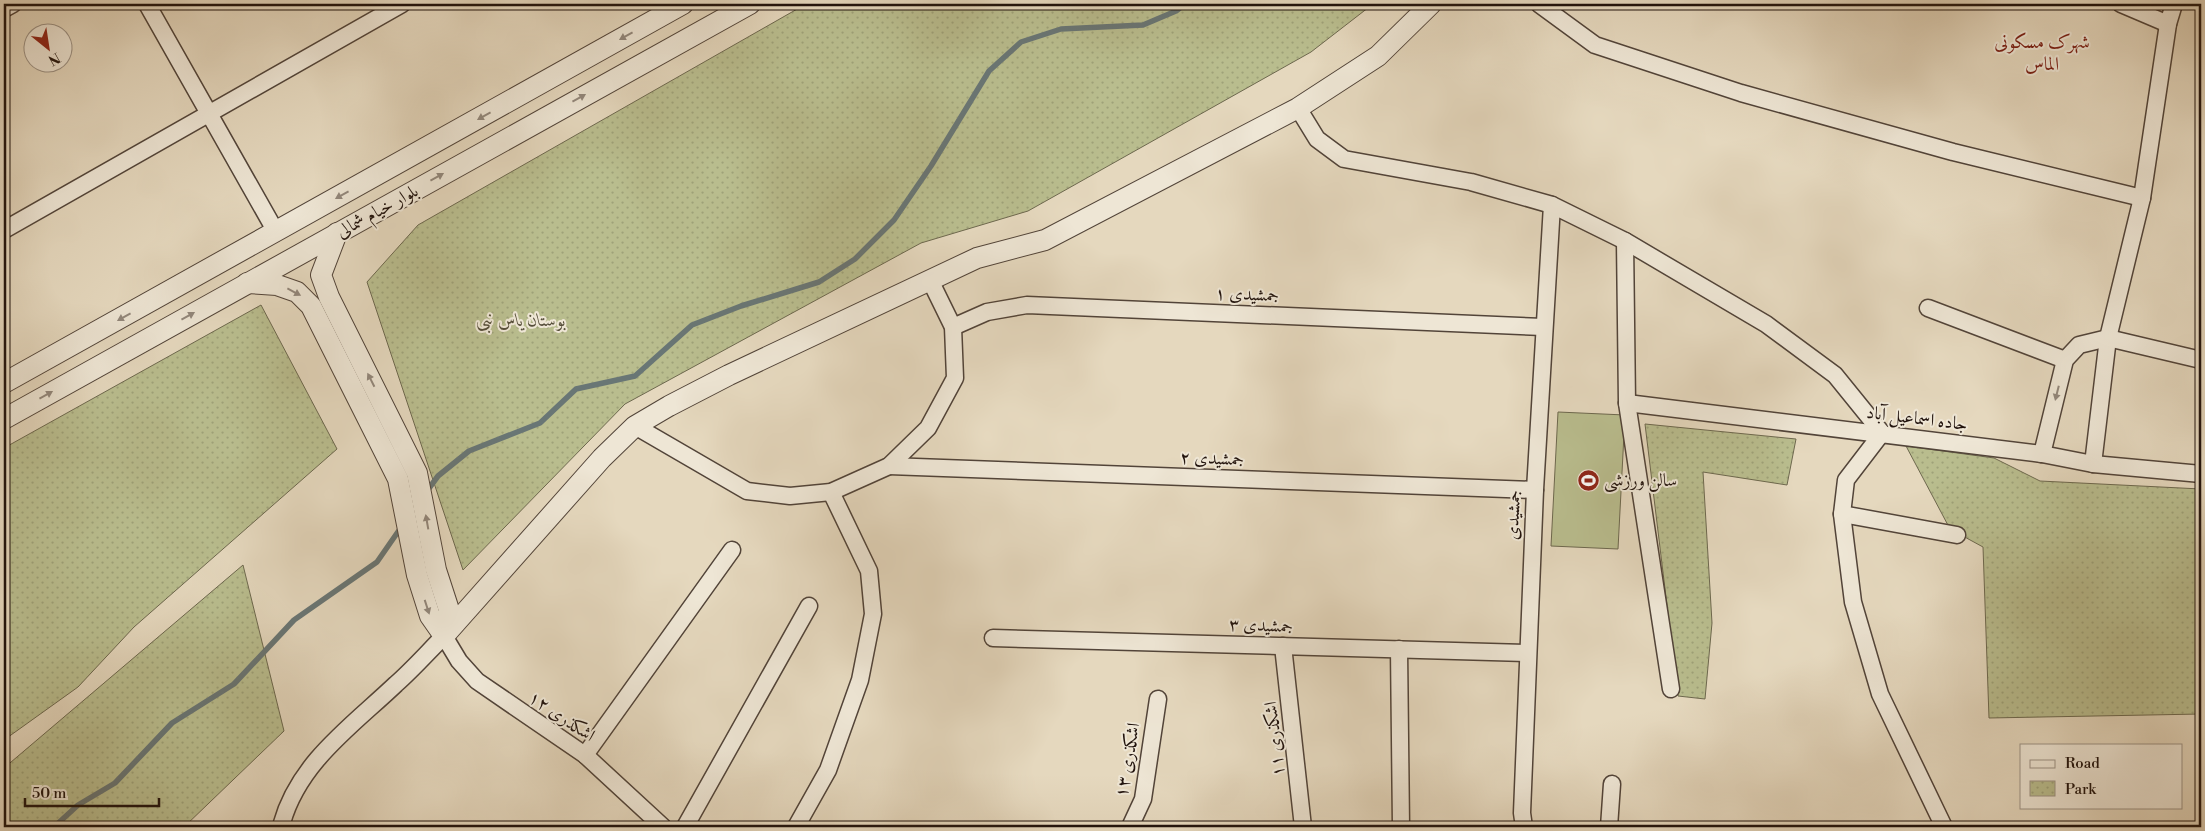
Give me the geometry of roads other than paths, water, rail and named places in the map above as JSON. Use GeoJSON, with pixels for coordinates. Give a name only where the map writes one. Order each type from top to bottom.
{"type":"FeatureCollection","features":[{"type":"Feature","properties":{"kind":"street"},"geometry":{"type":"LineString","coordinates":[[4,9],[13,4]]}},
{"type":"Feature","properties":{"kind":"street"},"geometry":{"type":"LineString","coordinates":[[147,4],[276,232]]}},
{"type":"Feature","properties":{"kind":"street"},"geometry":{"type":"LineString","coordinates":[[4,230],[402,4]]}},
{"type":"Feature","properties":{"kind":"street","name":"بلوار خیام شمالی"},"geometry":{"type":"LineString","coordinates":[[4,383],[683,4]]}},
{"type":"Feature","properties":{"kind":"street","name":"بلوار خیام شمالی"},"geometry":{"type":"LineString","coordinates":[[4,419],[750,4]]}},
{"type":"Feature","properties":{"kind":"street"},"geometry":{"type":"LineString","coordinates":[[282,826],[288,803],[308,772],[339,734],[396,684],[444,636],[602,458],[635,426],[729,375],[977,258],[1045,240],[1298,108],[1378,56],[1431,4]]}},
{"type":"Feature","properties":{"kind":"street"},"geometry":{"type":"LineString","coordinates":[[1539,4],[1595,44],[1741,93],[1953,152],[2142,198]]}},
{"type":"Feature","properties":{"kind":"street"},"geometry":{"type":"LineString","coordinates":[[2121,4],[2168,24]]}},
{"type":"Feature","properties":{"kind":"street"},"geometry":{"type":"LineString","coordinates":[[2092,464],[2108,338],[2142,198],[2168,24],[2174,4]]}},
{"type":"Feature","properties":{"kind":"street"},"geometry":{"type":"LineString","coordinates":[[654,20],[669,48]]}},
{"type":"Feature","properties":{"kind":"street"},"geometry":{"type":"LineString","coordinates":[[1298,108],[1317,139],[1344,159],[1470,182],[1552,205],[1625,241],[1766,324],[1834,376],[1882,433],[1846,480],[1842,514],[1853,602],[1880,694],[1944,827]]}},
{"type":"Feature","properties":{"kind":"street","name":"جمشیدی"},"geometry":{"type":"LineString","coordinates":[[1524,827],[1522,813],[1527,653],[1543,327],[1552,205]]}},
{"type":"Feature","properties":{"kind":"street"},"geometry":{"type":"LineString","coordinates":[[337,233],[321,275],[384,428],[398,479],[417,575],[430,616],[444,636]]}},
{"type":"Feature","properties":{"kind":"street"},"geometry":{"type":"LineString","coordinates":[[1625,241],[1627,403],[1671,689]]}},
{"type":"Feature","properties":{"kind":"street"},"geometry":{"type":"LineString","coordinates":[[635,426],[748,491],[790,496],[831,492],[889,466],[928,428],[955,378],[954,327],[930,280]]}},
{"type":"Feature","properties":{"kind":"street"},"geometry":{"type":"LineString","coordinates":[[247,283],[277,286],[297,292],[311,306],[384,428],[418,473],[436,570],[449,610],[444,636]]}},
{"type":"Feature","properties":{"kind":"street","name":"جمشیدی ۱"},"geometry":{"type":"LineString","coordinates":[[954,327],[987,312],[1027,305],[1543,327]]}},
{"type":"Feature","properties":{"kind":"street"},"geometry":{"type":"LineString","coordinates":[[1928,308],[2065,360]]}},
{"type":"Feature","properties":{"kind":"street"},"geometry":{"type":"LineString","coordinates":[[2042,454],[2065,360],[2079,345],[2108,338],[2201,360]]}},
{"type":"Feature","properties":{"kind":"street","name":"جاده اسماعیل آباد"},"geometry":{"type":"LineString","coordinates":[[1627,403],[1882,433],[2042,454],[2092,464],[2201,474]]}},
{"type":"Feature","properties":{"kind":"street","name":"جمشیدی ۲"},"geometry":{"type":"LineString","coordinates":[[889,466],[1535,490]]}},
{"type":"Feature","properties":{"kind":"street"},"geometry":{"type":"LineString","coordinates":[[796,827],[828,770],[860,680],[873,614],[869,571],[831,492]]}},
{"type":"Feature","properties":{"kind":"street"},"geometry":{"type":"LineString","coordinates":[[1842,514],[1957,535]]}},
{"type":"Feature","properties":{"kind":"street"},"geometry":{"type":"LineString","coordinates":[[585,755],[732,550]]}},
{"type":"Feature","properties":{"kind":"street"},"geometry":{"type":"LineString","coordinates":[[685,827],[809,606]]}},
{"type":"Feature","properties":{"kind":"street","name":"اشکذری ۱۲"},"geometry":{"type":"LineString","coordinates":[[444,636],[459,661],[477,681],[585,755],[662,827]]}},
{"type":"Feature","properties":{"kind":"street","name":"جمشیدی ۳"},"geometry":{"type":"LineString","coordinates":[[993,638],[1527,653]]}},
{"type":"Feature","properties":{"kind":"street","name":"اشکذری ۱۱"},"geometry":{"type":"LineString","coordinates":[[1283,646],[1303,827]]}},
{"type":"Feature","properties":{"kind":"street"},"geometry":{"type":"LineString","coordinates":[[1400,649],[1401,827]]}},
{"type":"Feature","properties":{"kind":"street","name":"اشکذری ۱۳"},"geometry":{"type":"LineString","coordinates":[[1130,827],[1142,799],[1158,699]]}},
{"type":"Feature","properties":{"kind":"street"},"geometry":{"type":"LineString","coordinates":[[1609,827],[1612,784]]}},
{"type":"Feature","properties":{"kind":"waterway"},"geometry":{"type":"LineString","coordinates":[[427,491],[438,476],[469,451],[540,423],[576,389],[635,376],[692,325],[741,306],[819,282],[855,259],[894,220],[931,166],[989,71],[1021,42],[1061,29],[1143,25],[1176,11],[1185,4]]}},
{"type":"Feature","properties":{"kind":"waterway"},"geometry":{"type":"LineString","coordinates":[[54,827],[78,805],[115,783],[172,723],[234,684],[294,620],[377,562],[402,526]]}},
{"type":"Feature","properties":{"kind":"place","name":"سالن ورزشی"},"geometry":{"type":"Point","coordinates":[1588,480]}},
{"type":"Feature","properties":{"kind":"district","name":"شهرک مسکونی الماس"},"geometry":{"type":"Point","coordinates":[2042,52]}},
{"type":"Feature","properties":{"kind":"park label","name":"بوستان یاس نبی"},"geometry":{"type":"Point","coordinates":[521,320]}}]}
